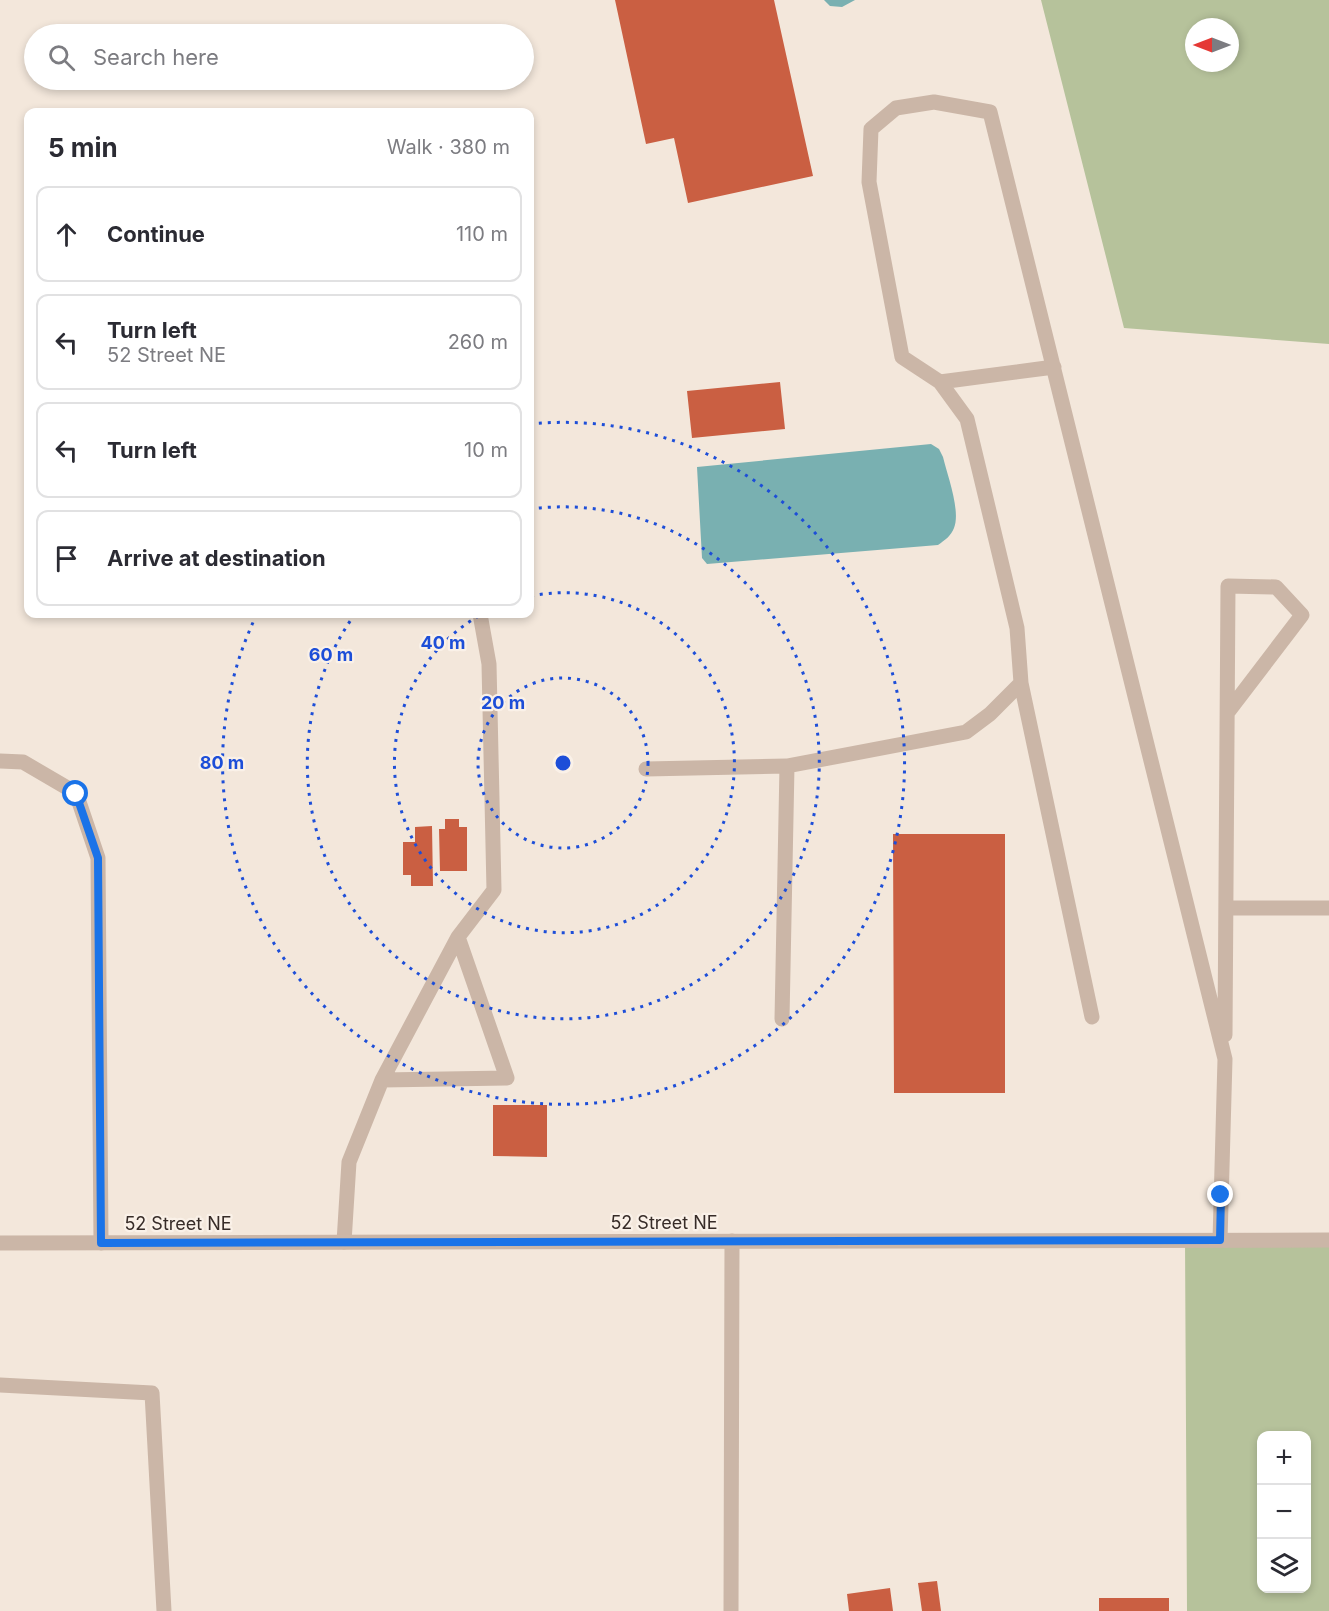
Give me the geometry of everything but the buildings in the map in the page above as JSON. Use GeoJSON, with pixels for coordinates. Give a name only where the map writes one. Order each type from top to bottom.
{"type":"FeatureCollection","features":[{"type":"Feature","properties":{"kind":"street"},"geometry":{"type":"LineString","coordinates":[[1092,1017],[1021,683],[1017,628],[967,418],[940,382],[902,357],[869,182],[871,129],[896,108],[934,102],[990,112],[1225,1059]]}},
{"type":"Feature","properties":{"kind":"street"},"geometry":{"type":"LineString","coordinates":[[940,382],[1053,367]]}},
{"type":"Feature","properties":{"kind":"street"},"geometry":{"type":"LineString","coordinates":[[1220,1240],[1225,1059],[1228,586],[1276,587],[1302,615],[1228,712]]}},
{"type":"Feature","properties":{"kind":"street"},"geometry":{"type":"LineString","coordinates":[[344,1242],[349,1162],[382,1080],[458,937],[494,890],[489,664],[481,618]]}},
{"type":"Feature","properties":{"kind":"street"},"geometry":{"type":"LineString","coordinates":[[646,769],[787,766],[966,732],[990,714],[1021,683]]}},
{"type":"Feature","properties":{"kind":"street"},"geometry":{"type":"LineString","coordinates":[[0,761],[23,762],[76,794],[98,858],[101,1243]]}},
{"type":"Feature","properties":{"kind":"street"},"geometry":{"type":"LineString","coordinates":[[782,1019],[787,766]]}},
{"type":"Feature","properties":{"kind":"street"},"geometry":{"type":"LineString","coordinates":[[1226,909],[1329,909]]}},
{"type":"Feature","properties":{"kind":"street"},"geometry":{"type":"LineString","coordinates":[[382,1080],[507,1078],[458,937]]}},
{"type":"Feature","properties":{"kind":"street","name":"52 Street NE"},"geometry":{"type":"LineString","coordinates":[[0,1243],[1329,1240]]}},
{"type":"Feature","properties":{"kind":"street"},"geometry":{"type":"LineString","coordinates":[[731,1611],[732,1241]]}},
{"type":"Feature","properties":{"kind":"street"},"geometry":{"type":"LineString","coordinates":[[0,1385],[152,1392],[164,1611]]}},
{"type":"Feature","properties":{"kind":"green space"},"geometry":{"type":"Polygon","coordinates":[[[1041,0],[1329,0],[1329,344],[1124,328],[1041,0]]]}},
{"type":"Feature","properties":{"kind":"green space"},"geometry":{"type":"Polygon","coordinates":[[[1185,1240],[1329,1240],[1329,1611],[1187,1611],[1185,1240]]]}},
{"type":"Feature","properties":{"kind":"water"},"geometry":{"type":"Polygon","coordinates":[[[824,0],[855,0],[842,7],[830,6],[824,0]]]}},
{"type":"Feature","properties":{"kind":"water"},"geometry":{"type":"Polygon","coordinates":[[[931,444],[939,449],[943,457],[956,512],[953,531],[938,545],[707,564],[702,558],[697,467],[931,444]]]}},
{"type":"Feature","properties":{"kind":"route"},"geometry":{"type":"LineString","coordinates":[[76,794],[98,858],[101,1243],[1220,1240],[1221,1195]]}}]}
